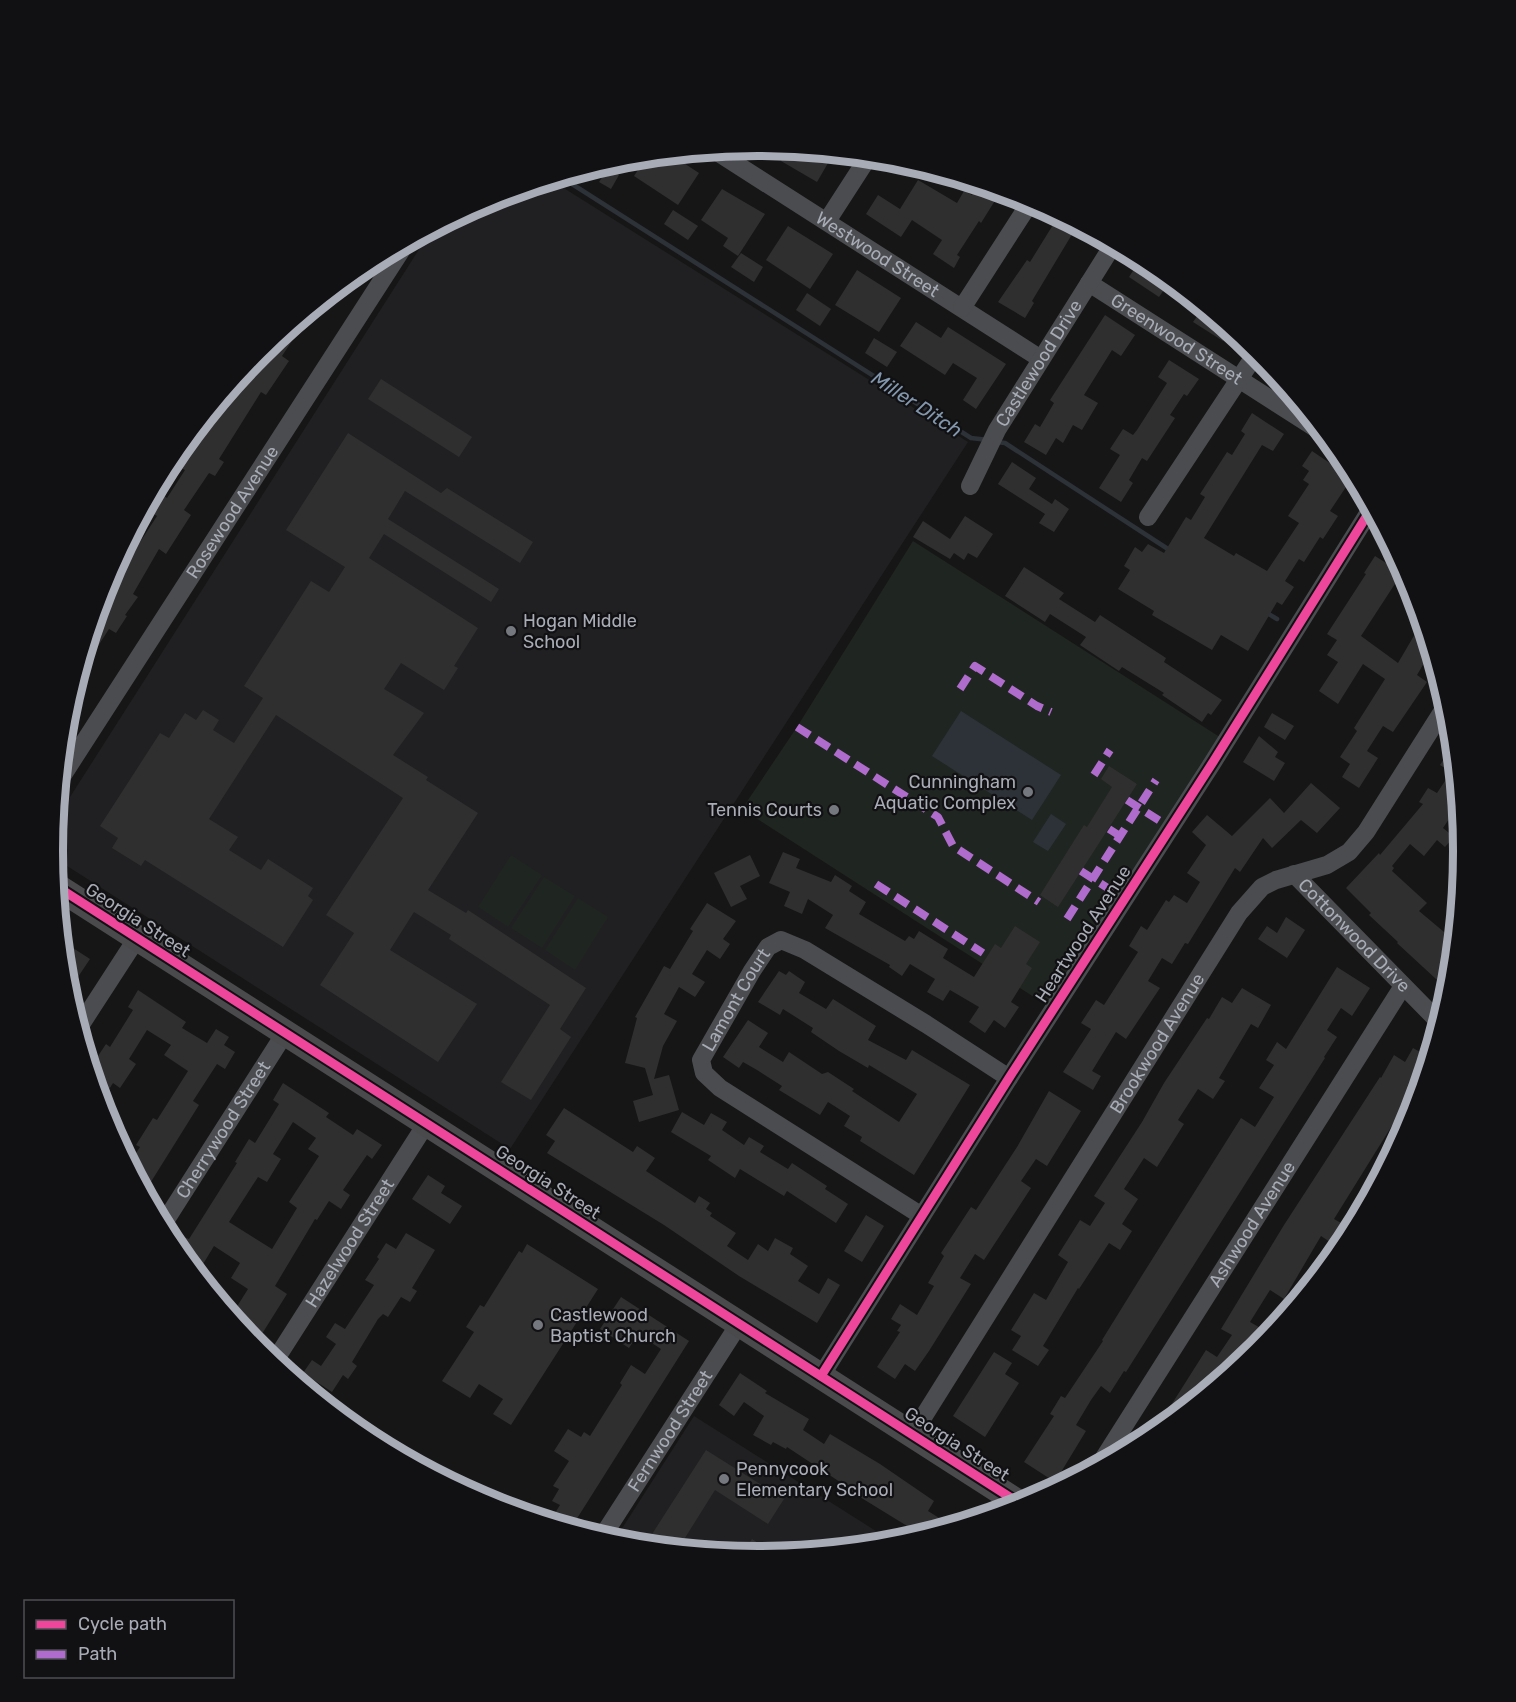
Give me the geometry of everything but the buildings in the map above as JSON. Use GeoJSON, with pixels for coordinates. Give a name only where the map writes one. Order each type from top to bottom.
{"type":"FeatureCollection","features":[{"type":"Feature","properties":{"kind":"main road","name":"Georgia Street"},"geometry":{"type":"LineString","coordinates":[[64,891],[1011,1498]]}},
{"type":"Feature","properties":{"kind":"street","name":"Westwood Street"},"geometry":{"type":"LineString","coordinates":[[725,157],[1041,358]]}},
{"type":"Feature","properties":{"kind":"street"},"geometry":{"type":"LineString","coordinates":[[827,221],[864,164]]}},
{"type":"Feature","properties":{"kind":"street"},"geometry":{"type":"LineString","coordinates":[[962,308],[1025,210]]}},
{"type":"Feature","properties":{"kind":"street","name":"Castlewood Drive"},"geometry":{"type":"LineString","coordinates":[[970,486],[997,430],[1109,251]]}},
{"type":"Feature","properties":{"kind":"street","name":"Rosewood Avenue"},"geometry":{"type":"LineString","coordinates":[[68,768],[396,258]]}},
{"type":"Feature","properties":{"kind":"street","name":"Greenwood Street"},"geometry":{"type":"LineString","coordinates":[[1089,283],[1302,420]]}},
{"type":"Feature","properties":{"kind":"street"},"geometry":{"type":"LineString","coordinates":[[1148,517],[1251,362]]}},
{"type":"Feature","properties":{"kind":"street","name":"Heartwood Avenue"},"geometry":{"type":"LineString","coordinates":[[821,1376],[1213,762],[1366,516]]}},
{"type":"Feature","properties":{"kind":"street","name":"Brookwood Avenue"},"geometry":{"type":"LineString","coordinates":[[912,1434],[1239,913],[1262,887],[1276,880],[1327,865],[1349,852],[1366,832],[1440,716]]}},
{"type":"Feature","properties":{"kind":"street","name":"Cottonwood Drive"},"geometry":{"type":"LineString","coordinates":[[1294,874],[1433,1016]]}},
{"type":"Feature","properties":{"kind":"street"},"geometry":{"type":"LineString","coordinates":[[84,1020],[137,938]]}},
{"type":"Feature","properties":{"kind":"street","name":"Lamont Court"},"geometry":{"type":"LineString","coordinates":[[922,1216],[720,1088],[704,1073],[701,1060],[752,971],[768,947],[781,940],[815,956],[1010,1078]]}},
{"type":"Feature","properties":{"kind":"street","name":"Ashwood Avenue"},"geometry":{"type":"LineString","coordinates":[[1108,1451],[1403,986]]}},
{"type":"Feature","properties":{"kind":"street","name":"Cherrywood Street"},"geometry":{"type":"LineString","coordinates":[[168,1217],[285,1033]]}},
{"type":"Feature","properties":{"kind":"street","name":"Hazelwood Street"},"geometry":{"type":"LineString","coordinates":[[279,1354],[426,1124]]}},
{"type":"Feature","properties":{"kind":"street","name":"Fernwood Street"},"geometry":{"type":"LineString","coordinates":[[607,1529],[739,1324]]}},
{"type":"Feature","properties":{"kind":"shaded area","name":"Hogan Middle School"},"geometry":{"type":"Polygon","coordinates":[[[560,186],[968,442],[510,1149],[63,864],[64,806],[423,242],[492,209],[560,186]]]}},
{"type":"Feature","properties":{"kind":"shaded area"},"geometry":{"type":"Polygon","coordinates":[[[913,541],[1226,741],[1054,1010],[742,809],[797,727],[913,541]]]}},
{"type":"Feature","properties":{"kind":"shaded area"},"geometry":{"type":"Polygon","coordinates":[[[961,711],[1061,775],[1032,820],[932,756],[961,711]]]}},
{"type":"Feature","properties":{"kind":"shaded area"},"geometry":{"type":"Polygon","coordinates":[[[1051,814],[1066,824],[1048,851],[1033,842],[1051,814]]]}},
{"type":"Feature","properties":{"kind":"shaded area"},"geometry":{"type":"Polygon","coordinates":[[[511,855],[542,875],[508,927],[478,907],[511,855]]]}},
{"type":"Feature","properties":{"kind":"shaded area"},"geometry":{"type":"Polygon","coordinates":[[[544,877],[575,896],[542,948],[511,928],[544,877]]]}},
{"type":"Feature","properties":{"kind":"shaded area"},"geometry":{"type":"Polygon","coordinates":[[[578,898],[608,917],[575,970],[545,950],[578,898]]]}},
{"type":"Feature","properties":{"kind":"shaded area","name":"Pennycook Elementary School"},"geometry":{"type":"Polygon","coordinates":[[[694,1416],[882,1535],[803,1545],[758,1546],[713,1545],[620,1532],[694,1416]]]}},
{"type":"Feature","properties":{"kind":"waterway","name":"Miller Ditch"},"geometry":{"type":"LineString","coordinates":[[570,183],[971,438],[988,440]]}},
{"type":"Feature","properties":{"kind":"waterway","name":"Miller Ditch"},"geometry":{"type":"LineString","coordinates":[[996,442],[1005,443],[1171,551]]}},
{"type":"Feature","properties":{"kind":"waterway","name":"Miller Ditch"},"geometry":{"type":"LineString","coordinates":[[1267,613],[1277,619]]}},
{"type":"Feature","properties":{"kind":"marked path"},"geometry":{"type":"LineString","coordinates":[[960,689],[975,666],[1037,706],[1051,712]]}},
{"type":"Feature","properties":{"kind":"marked path"},"geometry":{"type":"LineString","coordinates":[[797,727],[938,817],[953,846],[1039,902]]}},
{"type":"Feature","properties":{"kind":"marked path"},"geometry":{"type":"LineString","coordinates":[[1094,775],[1110,750]]}},
{"type":"Feature","properties":{"kind":"marked path"},"geometry":{"type":"LineString","coordinates":[[1067,919],[1156,780]]}},
{"type":"Feature","properties":{"kind":"marked path"},"geometry":{"type":"LineString","coordinates":[[1127,800],[1171,828]]}},
{"type":"Feature","properties":{"kind":"marked path"},"geometry":{"type":"LineString","coordinates":[[1109,829],[1120,836]]}},
{"type":"Feature","properties":{"kind":"marked path"},"geometry":{"type":"LineString","coordinates":[[1081,871],[1125,899]]}},
{"type":"Feature","properties":{"kind":"marked path"},"geometry":{"type":"LineString","coordinates":[[876,884],[983,953]]}},
{"type":"Feature","properties":{"kind":"cycle path"},"geometry":{"type":"LineString","coordinates":[[821,1376],[1009,1078],[1213,762],[1366,516]]}},
{"type":"Feature","properties":{"kind":"cycle path"},"geometry":{"type":"LineString","coordinates":[[64,891],[1011,1498]]}},
{"type":"Feature","properties":{"kind":"place","name":"Hogan Middle School"},"geometry":{"type":"Point","coordinates":[511,631]}},
{"type":"Feature","properties":{"kind":"place","name":"Cunningham Aquatic Complex"},"geometry":{"type":"Point","coordinates":[1028,792]}},
{"type":"Feature","properties":{"kind":"place","name":"Tennis Courts"},"geometry":{"type":"Point","coordinates":[834,810]}},
{"type":"Feature","properties":{"kind":"place","name":"Castlewood Baptist Church"},"geometry":{"type":"Point","coordinates":[538,1325]}},
{"type":"Feature","properties":{"kind":"place","name":"Pennycook Elementary School"},"geometry":{"type":"Point","coordinates":[724,1479]}}]}
